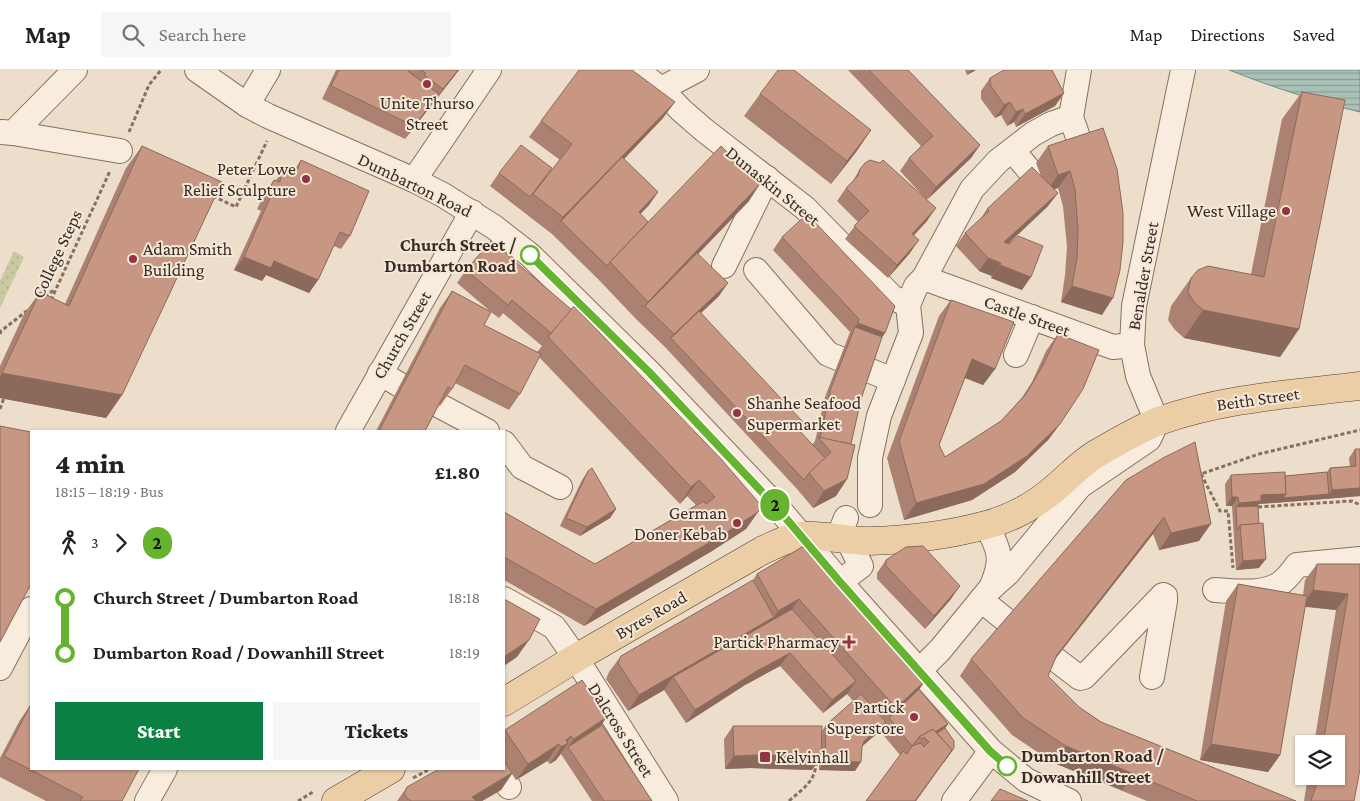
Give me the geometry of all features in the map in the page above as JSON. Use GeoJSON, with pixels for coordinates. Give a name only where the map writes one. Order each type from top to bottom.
{"type":"FeatureCollection","features":[{"type":"Feature","properties":{"kind":"main road","name":"Beith Street"},"geometry":{"type":"LineString","coordinates":[[802,536],[847,529],[875,540],[919,536],[986,525],[1032,505],[1053,490],[1093,455],[1157,422],[1195,409],[1224,402],[1360,386]]}},
{"type":"Feature","properties":{"kind":"main road","name":"Byres Road"},"geometry":{"type":"LineString","coordinates":[[505,701],[763,550],[802,536]]}},
{"type":"Feature","properties":{"kind":"main road"},"geometry":{"type":"LineString","coordinates":[[339,800],[389,770]]}},
{"type":"Feature","properties":{"kind":"street"},"geometry":{"type":"LineString","coordinates":[[6,133],[74,70]]}},
{"type":"Feature","properties":{"kind":"street","name":"Dumbarton Road"},"geometry":{"type":"LineString","coordinates":[[197,70],[247,104],[277,120],[414,180],[443,195],[472,212],[530,255],[649,372],[714,440],[802,536],[840,582],[990,751],[1026,780],[1069,801]]}},
{"type":"Feature","properties":{"kind":"street"},"geometry":{"type":"LineString","coordinates":[[247,104],[268,70]]}},
{"type":"Feature","properties":{"kind":"street"},"geometry":{"type":"LineString","coordinates":[[414,180],[489,70]]}},
{"type":"Feature","properties":{"kind":"street","name":"Dunaskin Street"},"geometry":{"type":"LineString","coordinates":[[636,70],[661,89],[692,120],[805,208],[892,297],[908,305]]}},
{"type":"Feature","properties":{"kind":"street"},"geometry":{"type":"LineString","coordinates":[[661,89],[697,70]]}},
{"type":"Feature","properties":{"kind":"street"},"geometry":{"type":"LineString","coordinates":[[1079,70],[1072,117],[1079,140]]}},
{"type":"Feature","properties":{"kind":"street","name":"Benalder Street"},"geometry":{"type":"LineString","coordinates":[[1157,422],[1138,376],[1132,346],[1134,306],[1183,70]]}},
{"type":"Feature","properties":{"kind":"street"},"geometry":{"type":"LineString","coordinates":[[870,505],[870,458],[879,416],[911,333],[908,305],[916,286],[924,278],[972,188],[998,161],[1034,134],[1072,117]]}},
{"type":"Feature","properties":{"kind":"street"},"geometry":{"type":"LineString","coordinates":[[6,133],[120,151]]}},
{"type":"Feature","properties":{"kind":"street"},"geometry":{"type":"LineString","coordinates":[[1013,151],[1040,184]]}},
{"type":"Feature","properties":{"kind":"street"},"geometry":{"type":"LineString","coordinates":[[724,266],[767,178]]}},
{"type":"Feature","properties":{"kind":"street","name":"Church Street"},"geometry":{"type":"LineString","coordinates":[[349,430],[472,212]]}},
{"type":"Feature","properties":{"kind":"street"},"geometry":{"type":"LineString","coordinates":[[756,270],[828,354],[893,380]]}},
{"type":"Feature","properties":{"kind":"street","name":"Castle Street"},"geometry":{"type":"LineString","coordinates":[[924,278],[1113,347],[1132,346]]}},
{"type":"Feature","properties":{"kind":"street"},"geometry":{"type":"LineString","coordinates":[[1016,355],[1032,317]]}},
{"type":"Feature","properties":{"kind":"street"},"geometry":{"type":"LineString","coordinates":[[380,374],[400,384]]}},
{"type":"Feature","properties":{"kind":"street"},"geometry":{"type":"LineString","coordinates":[[440,406],[486,430]]}},
{"type":"Feature","properties":{"kind":"street"},"geometry":{"type":"LineString","coordinates":[[920,670],[986,595],[1008,573],[1080,486],[1149,439],[1157,422]]}},
{"type":"Feature","properties":{"kind":"street"},"geometry":{"type":"LineString","coordinates":[[505,444],[522,467],[560,486]]}},
{"type":"Feature","properties":{"kind":"street"},"geometry":{"type":"LineString","coordinates":[[986,525],[994,539],[1000,565],[986,595]]}},
{"type":"Feature","properties":{"kind":"street"},"geometry":{"type":"LineString","coordinates":[[819,597],[861,566],[847,529]]}},
{"type":"Feature","properties":{"kind":"street"},"geometry":{"type":"LineString","coordinates":[[1215,590],[1257,591],[1278,585],[1287,578],[1297,565],[1360,559]]}},
{"type":"Feature","properties":{"kind":"street"},"geometry":{"type":"LineString","coordinates":[[986,595],[1007,621]]}},
{"type":"Feature","properties":{"kind":"street"},"geometry":{"type":"LineString","coordinates":[[1055,659],[1080,678],[1084,678],[1163,595],[1165,596],[1165,601],[1152,677]]}},
{"type":"Feature","properties":{"kind":"street","name":"Dalcross Street"},"geometry":{"type":"LineString","coordinates":[[505,600],[554,627],[576,658],[666,801]]}},
{"type":"Feature","properties":{"kind":"street"},"geometry":{"type":"LineString","coordinates":[[0,668],[30,611]]}},
{"type":"Feature","properties":{"kind":"street"},"geometry":{"type":"LineString","coordinates":[[954,801],[990,751]]}},
{"type":"Feature","properties":{"kind":"street"},"geometry":{"type":"LineString","coordinates":[[147,801],[164,770]]}},
{"type":"Feature","properties":{"kind":"path"},"geometry":{"type":"LineString","coordinates":[[120,151],[149,85],[160,70]]}},
{"type":"Feature","properties":{"kind":"path"},"geometry":{"type":"LineString","coordinates":[[209,194],[236,207],[277,120]]}},
{"type":"Feature","properties":{"kind":"path","name":"College Steps"},"geometry":{"type":"LineString","coordinates":[[49,305],[101,192]]}},
{"type":"Feature","properties":{"kind":"path"},"geometry":{"type":"LineString","coordinates":[[43,298],[57,287]]}},
{"type":"Feature","properties":{"kind":"path"},"geometry":{"type":"LineString","coordinates":[[0,334],[29,309]]}},
{"type":"Feature","properties":{"kind":"path"},"geometry":{"type":"LineString","coordinates":[[0,409],[6,395]]}},
{"type":"Feature","properties":{"kind":"path"},"geometry":{"type":"LineString","coordinates":[[1201,474],[1259,454],[1360,430]]}},
{"type":"Feature","properties":{"kind":"path"},"geometry":{"type":"LineString","coordinates":[[1196,466],[1220,511],[1228,511],[1232,568]]}},
{"type":"Feature","properties":{"kind":"path"},"geometry":{"type":"LineString","coordinates":[[1258,508],[1352,501],[1360,505]]}},
{"type":"Feature","properties":{"kind":"path"},"geometry":{"type":"LineString","coordinates":[[789,801],[813,780],[816,770],[816,753]]}},
{"type":"Feature","properties":{"kind":"green space"},"geometry":{"type":"Polygon","coordinates":[[[14,251],[24,257],[0,308],[0,281],[14,251]]]}},
{"type":"Feature","properties":{"kind":"shaded area"},"geometry":{"type":"Polygon","coordinates":[[[1229,70],[1360,70],[1360,112],[1294,93],[1229,70]]]}},
{"type":"Feature","properties":{"kind":"building"},"geometry":{"type":"Polygon","coordinates":[[[339,70],[408,70],[439,94],[414,126],[331,86],[339,70]]]}},
{"type":"Feature","properties":{"kind":"building"},"geometry":{"type":"Polygon","coordinates":[[[421,70],[458,70],[443,89],[424,75],[426,73],[421,70]]]}},
{"type":"Feature","properties":{"kind":"building"},"geometry":{"type":"Polygon","coordinates":[[[579,70],[632,70],[675,102],[563,217],[533,194],[572,144],[541,121],[579,70]]]}},
{"type":"Feature","properties":{"kind":"building"},"geometry":{"type":"Polygon","coordinates":[[[778,70],[794,70],[871,130],[847,161],[760,94],[778,70]]]}},
{"type":"Feature","properties":{"kind":"building"},"geometry":{"type":"Polygon","coordinates":[[[869,70],[908,70],[980,145],[936,187],[909,158],[933,136],[869,70]]]}},
{"type":"Feature","properties":{"kind":"building"},"geometry":{"type":"Polygon","coordinates":[[[1004,70],[1052,70],[1064,93],[1025,114],[1023,109],[1016,112],[1010,102],[1004,105],[991,86],[990,78],[1004,70]]]}},
{"type":"Feature","properties":{"kind":"building"},"geometry":{"type":"Polygon","coordinates":[[[1302,92],[1345,100],[1299,329],[1203,310],[1194,302],[1188,292],[1191,278],[1198,270],[1208,266],[1264,277],[1302,92]]]}},
{"type":"Feature","properties":{"kind":"building"},"geometry":{"type":"Polygon","coordinates":[[[1103,128],[1117,169],[1123,213],[1123,242],[1120,270],[1113,298],[1072,286],[1077,258],[1078,230],[1075,189],[1070,171],[1058,175],[1048,146],[1103,128]]]}},
{"type":"Feature","properties":{"kind":"building"},"geometry":{"type":"Polygon","coordinates":[[[521,145],[552,168],[530,197],[499,173],[521,145]]]}},
{"type":"Feature","properties":{"kind":"building","name":"Adam Smith Building"},"geometry":{"type":"Polygon","coordinates":[[[142,146],[222,182],[122,395],[2,373],[40,292],[69,306],[142,146]]]}},
{"type":"Feature","properties":{"kind":"building"},"geometry":{"type":"Polygon","coordinates":[[[721,146],[760,184],[648,302],[610,262],[721,146]]]}},
{"type":"Feature","properties":{"kind":"building"},"geometry":{"type":"Polygon","coordinates":[[[622,157],[658,192],[639,212],[648,222],[607,266],[561,221],[622,157]]]}},
{"type":"Feature","properties":{"kind":"building"},"geometry":{"type":"Polygon","coordinates":[[[301,160],[369,191],[350,236],[340,232],[318,280],[274,261],[271,268],[244,257],[270,198],[266,196],[274,180],[280,182],[281,174],[292,170],[295,176],[301,160]]]}},
{"type":"Feature","properties":{"kind":"building"},"geometry":{"type":"Polygon","coordinates":[[[870,160],[880,163],[883,160],[936,208],[912,234],[919,240],[897,265],[854,226],[869,211],[846,188],[858,176],[860,169],[865,163],[870,160]]]}},
{"type":"Feature","properties":{"kind":"building"},"geometry":{"type":"Polygon","coordinates":[[[1032,167],[1058,193],[1004,242],[1009,244],[1018,236],[1043,246],[1031,277],[1000,265],[1001,263],[988,258],[965,233],[989,211],[987,209],[1032,167]]]}},
{"type":"Feature","properties":{"kind":"building"},"geometry":{"type":"Polygon","coordinates":[[[807,214],[895,306],[885,333],[858,323],[859,319],[782,237],[807,214]]]}},
{"type":"Feature","properties":{"kind":"building"},"geometry":{"type":"Polygon","coordinates":[[[491,241],[572,310],[551,333],[512,300],[508,305],[466,270],[491,241]]]}},
{"type":"Feature","properties":{"kind":"building"},"geometry":{"type":"Polygon","coordinates":[[[697,253],[728,283],[674,334],[645,306],[697,253]]]}},
{"type":"Feature","properties":{"kind":"building"},"geometry":{"type":"Polygon","coordinates":[[[452,291],[491,312],[484,325],[541,354],[520,394],[465,365],[452,389],[448,387],[426,430],[380,430],[452,291]]]}},
{"type":"Feature","properties":{"kind":"building"},"geometry":{"type":"Polygon","coordinates":[[[951,300],[1014,322],[995,369],[972,359],[939,445],[945,457],[1001,421],[1026,394],[1058,334],[1099,350],[1083,389],[1060,424],[1027,456],[984,484],[916,503],[899,441],[951,300]]]}},
{"type":"Feature","properties":{"kind":"building"},"geometry":{"type":"Polygon","coordinates":[[[574,306],[721,459],[759,503],[760,509],[758,512],[596,609],[505,558],[505,513],[595,564],[704,501],[706,504],[715,497],[699,480],[691,487],[548,337],[574,306]]]}},
{"type":"Feature","properties":{"kind":"building"},"geometry":{"type":"Polygon","coordinates":[[[699,311],[803,422],[797,428],[825,458],[804,480],[671,338],[699,311]]]}},
{"type":"Feature","properties":{"kind":"building"},"geometry":{"type":"Polygon","coordinates":[[[855,327],[882,337],[861,399],[851,444],[820,438],[831,388],[855,327]]]}},
{"type":"Feature","properties":{"kind":"building"},"geometry":{"type":"Polygon","coordinates":[[[0,426],[30,432],[30,586],[0,642],[0,426]]]}},
{"type":"Feature","properties":{"kind":"building"},"geometry":{"type":"Polygon","coordinates":[[[818,437],[855,445],[847,479],[824,491],[809,473],[831,452],[818,437]]]}},
{"type":"Feature","properties":{"kind":"building"},"geometry":{"type":"Polygon","coordinates":[[[1195,442],[1211,524],[1171,533],[1164,517],[1057,655],[1048,676],[1079,707],[1101,722],[1296,801],[1197,801],[1066,746],[1023,718],[971,659],[1126,480],[1195,442]]]}},
{"type":"Feature","properties":{"kind":"building"},"geometry":{"type":"Polygon","coordinates":[[[1355,449],[1360,449],[1360,488],[1332,490],[1330,468],[1356,466],[1355,449]]]}},
{"type":"Feature","properties":{"kind":"building"},"geometry":{"type":"Polygon","coordinates":[[[592,468],[616,509],[587,527],[566,518],[588,471],[592,468]]]}},
{"type":"Feature","properties":{"kind":"building"},"geometry":{"type":"Polygon","coordinates":[[[1285,472],[1286,494],[1261,495],[1261,501],[1239,503],[1238,497],[1232,497],[1231,475],[1285,472]]]}},
{"type":"Feature","properties":{"kind":"building"},"geometry":{"type":"Polygon","coordinates":[[[1327,472],[1329,494],[1283,498],[1286,494],[1285,476],[1327,472]]]}},
{"type":"Feature","properties":{"kind":"building"},"geometry":{"type":"Polygon","coordinates":[[[1258,506],[1259,524],[1240,525],[1237,530],[1236,507],[1258,506]]]}},
{"type":"Feature","properties":{"kind":"building"},"geometry":{"type":"Polygon","coordinates":[[[1263,523],[1266,559],[1243,561],[1240,525],[1263,523]]]}},
{"type":"Feature","properties":{"kind":"building"},"geometry":{"type":"Polygon","coordinates":[[[923,546],[960,586],[934,616],[886,566],[886,560],[906,547],[923,546]]]}},
{"type":"Feature","properties":{"kind":"building"},"geometry":{"type":"Polygon","coordinates":[[[802,547],[808,549],[926,680],[896,708],[799,599],[778,611],[757,574],[802,547]]]}},
{"type":"Feature","properties":{"kind":"building"},"geometry":{"type":"Polygon","coordinates":[[[1317,564],[1360,564],[1360,769],[1354,801],[1311,801],[1316,785],[1345,785],[1345,735],[1324,735],[1348,594],[1313,590],[1317,564]]]}},
{"type":"Feature","properties":{"kind":"building"},"geometry":{"type":"Polygon","coordinates":[[[753,580],[774,617],[639,695],[618,663],[621,656],[753,580]]]}},
{"type":"Feature","properties":{"kind":"building"},"geometry":{"type":"Polygon","coordinates":[[[1238,584],[1307,596],[1280,755],[1211,744],[1238,584]]]}},
{"type":"Feature","properties":{"kind":"building"},"geometry":{"type":"Polygon","coordinates":[[[505,600],[540,619],[529,640],[505,656],[505,600]]]}},
{"type":"Feature","properties":{"kind":"building"},"geometry":{"type":"Polygon","coordinates":[[[792,609],[856,681],[832,700],[790,653],[755,672],[695,710],[673,677],[792,609]]]}},
{"type":"Feature","properties":{"kind":"building"},"geometry":{"type":"Polygon","coordinates":[[[582,680],[607,717],[574,739],[571,736],[566,740],[568,743],[561,747],[559,744],[528,764],[505,730],[582,680]]]}},
{"type":"Feature","properties":{"kind":"building"},"geometry":{"type":"Polygon","coordinates":[[[919,689],[948,724],[935,732],[933,729],[919,737],[912,746],[889,718],[919,689]]]}},
{"type":"Feature","properties":{"kind":"building"},"geometry":{"type":"Polygon","coordinates":[[[861,694],[886,722],[864,741],[861,762],[825,761],[826,725],[861,694]]]}},
{"type":"Feature","properties":{"kind":"building"},"geometry":{"type":"Polygon","coordinates":[[[30,706],[30,769],[4,756],[30,706]]]}},
{"type":"Feature","properties":{"kind":"building"},"geometry":{"type":"Polygon","coordinates":[[[602,725],[652,801],[604,801],[568,747],[602,725]]]}},
{"type":"Feature","properties":{"kind":"building"},"geometry":{"type":"Polygon","coordinates":[[[733,726],[822,726],[821,757],[734,756],[733,726]]]}},
{"type":"Feature","properties":{"kind":"building"},"geometry":{"type":"Polygon","coordinates":[[[945,728],[954,741],[954,748],[943,763],[952,750],[937,733],[945,728]]]}},
{"type":"Feature","properties":{"kind":"building"},"geometry":{"type":"Polygon","coordinates":[[[933,729],[952,750],[915,801],[866,801],[903,751],[907,754],[912,746],[921,743],[924,747],[929,742],[924,737],[922,739],[919,737],[933,729]]]}},
{"type":"Feature","properties":{"kind":"building"},"geometry":{"type":"Polygon","coordinates":[[[505,762],[512,773],[472,797],[476,801],[411,801],[404,794],[407,787],[437,770],[505,770],[505,762]]]}},
{"type":"Feature","properties":{"kind":"building"},"geometry":{"type":"Polygon","coordinates":[[[31,770],[138,770],[122,801],[80,801],[83,797],[31,770]]]}},
{"type":"Feature","properties":{"kind":"building"},"geometry":{"type":"Polygon","coordinates":[[[1000,789],[1028,801],[991,801],[1000,789]]]}},
{"type":"Feature","properties":{"kind":"bus line","name":"2"},"geometry":{"type":"LineString","coordinates":[[530,255],[708,433],[778,509],[990,751],[1007,766]]}},
{"type":"Feature","properties":{"kind":"place","name":"Unite Thurso Street"},"geometry":{"type":"Point","coordinates":[427,84]}},
{"type":"Feature","properties":{"kind":"place","name":"Peter Lowe Relief Sculpture"},"geometry":{"type":"Point","coordinates":[306,179]}},
{"type":"Feature","properties":{"kind":"place","name":"West Village"},"geometry":{"type":"Point","coordinates":[1286,211]}},
{"type":"Feature","properties":{"kind":"place","name":"Church Street / Dumbarton Road"},"geometry":{"type":"Point","coordinates":[530,255]}},
{"type":"Feature","properties":{"kind":"place","name":"Adam Smith Building"},"geometry":{"type":"Point","coordinates":[133,259]}},
{"type":"Feature","properties":{"kind":"place","name":"Shanhe Seafood Supermarket"},"geometry":{"type":"Point","coordinates":[737,413]}},
{"type":"Feature","properties":{"kind":"place","name":"German Doner Kebab"},"geometry":{"type":"Point","coordinates":[737,523]}},
{"type":"Feature","properties":{"kind":"place","name":"Partick Pharmacy"},"geometry":{"type":"Point","coordinates":[849,642]}},
{"type":"Feature","properties":{"kind":"place","name":"Partick Superstore"},"geometry":{"type":"Point","coordinates":[914,717]}},
{"type":"Feature","properties":{"kind":"place","name":"Kelvinhall"},"geometry":{"type":"Point","coordinates":[765,757]}},
{"type":"Feature","properties":{"kind":"place","name":"Dumbarton Road / Dowanhill Street"},"geometry":{"type":"Point","coordinates":[1007,766]}}]}
